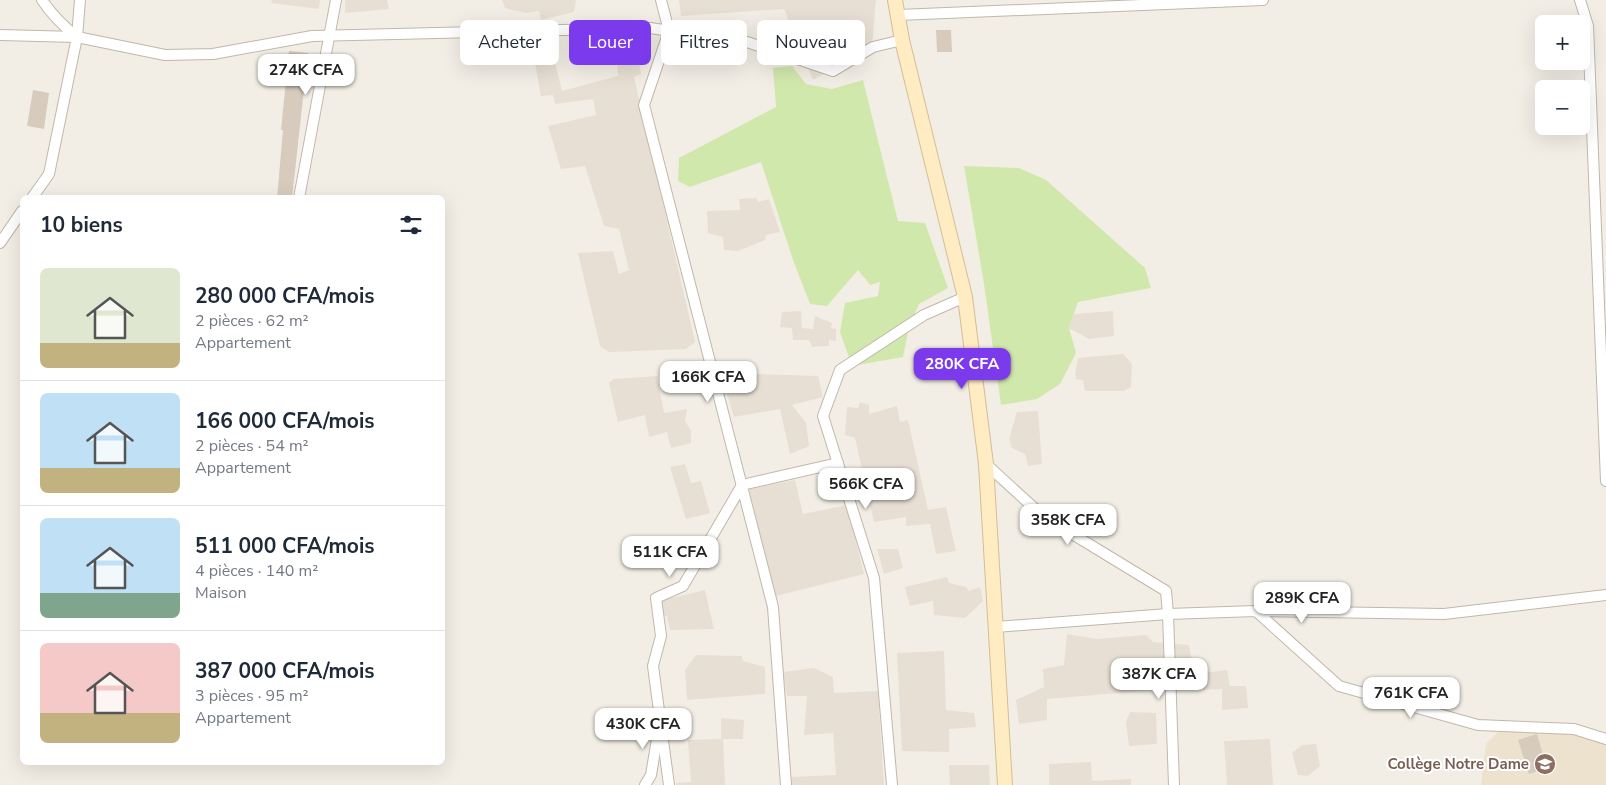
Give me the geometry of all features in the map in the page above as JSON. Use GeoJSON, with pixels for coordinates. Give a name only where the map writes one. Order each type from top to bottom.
{"type":"FeatureCollection","features":[{"type":"Feature","properties":{"kind":"main road"},"geometry":{"type":"LineString","coordinates":[[895,0],[902,40],[965,296],[986,464],[1005,785]]}},
{"type":"Feature","properties":{"kind":"street"},"geometry":{"type":"LineString","coordinates":[[42,0],[58,21],[77,37]]}},
{"type":"Feature","properties":{"kind":"street"},"geometry":{"type":"LineString","coordinates":[[34,195],[49,174],[77,37],[80,0]]}},
{"type":"Feature","properties":{"kind":"street"},"geometry":{"type":"LineString","coordinates":[[301,195],[336,0]]}},
{"type":"Feature","properties":{"kind":"street"},"geometry":{"type":"LineString","coordinates":[[661,0],[666,20]]}},
{"type":"Feature","properties":{"kind":"street"},"geometry":{"type":"LineString","coordinates":[[898,16],[1120,3],[1263,0]]}},
{"type":"Feature","properties":{"kind":"street"},"geometry":{"type":"LineString","coordinates":[[1580,0],[1588,26],[1606,482]]}},
{"type":"Feature","properties":{"kind":"street"},"geometry":{"type":"LineString","coordinates":[[0,36],[77,37],[165,55],[213,54],[312,36],[650,28],[661,30]]}},
{"type":"Feature","properties":{"kind":"street"},"geometry":{"type":"LineString","coordinates":[[747,42],[833,71],[873,47],[902,40]]}},
{"type":"Feature","properties":{"kind":"street"},"geometry":{"type":"LineString","coordinates":[[661,55],[644,105],[773,607],[786,785]]}},
{"type":"Feature","properties":{"kind":"street"},"geometry":{"type":"LineString","coordinates":[[0,243],[20,214]]}},
{"type":"Feature","properties":{"kind":"street"},"geometry":{"type":"LineString","coordinates":[[892,785],[874,578],[823,416],[840,370],[924,315],[965,296]]}},
{"type":"Feature","properties":{"kind":"street"},"geometry":{"type":"LineString","coordinates":[[669,785],[653,666],[661,636],[656,598],[683,586],[742,485],[838,463]]}},
{"type":"Feature","properties":{"kind":"street"},"geometry":{"type":"LineString","coordinates":[[986,464],[1034,508],[1074,535],[1166,591],[1174,785]]}},
{"type":"Feature","properties":{"kind":"street"},"geometry":{"type":"LineString","coordinates":[[996,627],[1168,614],[1256,611],[1444,614],[1606,595]]}},
{"type":"Feature","properties":{"kind":"street"},"geometry":{"type":"LineString","coordinates":[[1256,611],[1339,686],[1478,725],[1574,729],[1606,739]]}},
{"type":"Feature","properties":{"kind":"street"},"geometry":{"type":"LineString","coordinates":[[645,785],[651,775],[660,722]]}},
{"type":"Feature","properties":{"kind":"shaded area"},"geometry":{"type":"Polygon","coordinates":[[[272,0],[320,0],[319,9],[271,3],[272,0]]]}},
{"type":"Feature","properties":{"kind":"shaded area"},"geometry":{"type":"Polygon","coordinates":[[[345,0],[387,0],[389,9],[345,13],[345,0]]]}},
{"type":"Feature","properties":{"kind":"shaded area"},"geometry":{"type":"Polygon","coordinates":[[[502,0],[576,0],[574,12],[541,20],[539,11],[526,13],[505,8],[502,0]]]}},
{"type":"Feature","properties":{"kind":"shaded area"},"geometry":{"type":"Polygon","coordinates":[[[679,0],[876,0],[872,47],[865,51],[865,20],[788,20],[784,9],[681,16],[679,0]]]}},
{"type":"Feature","properties":{"kind":"shaded area"},"geometry":{"type":"Polygon","coordinates":[[[535,65],[556,65],[562,91],[618,76],[617,65],[639,65],[641,74],[634,77],[695,342],[686,349],[609,352],[600,346],[578,253],[613,251],[619,274],[629,270],[619,229],[604,226],[585,166],[561,169],[548,126],[596,115],[593,99],[555,104],[553,95],[541,96],[535,65]]]}},
{"type":"Feature","properties":{"kind":"shaded area"},"geometry":{"type":"Polygon","coordinates":[[[807,65],[840,65],[813,80],[807,65]]]}},
{"type":"Feature","properties":{"kind":"shaded area"},"geometry":{"type":"Polygon","coordinates":[[[756,198],[758,202],[769,199],[780,232],[766,235],[765,240],[738,251],[724,250],[723,237],[708,233],[707,211],[740,210],[739,199],[756,198]]]}},
{"type":"Feature","properties":{"kind":"shaded area"},"geometry":{"type":"Polygon","coordinates":[[[801,311],[802,328],[813,329],[815,316],[832,323],[831,328],[836,329],[836,341],[829,340],[829,346],[812,347],[809,340],[793,340],[792,328],[780,327],[782,312],[801,311]]]}},
{"type":"Feature","properties":{"kind":"shaded area"},"geometry":{"type":"Polygon","coordinates":[[[1113,311],[1114,336],[1089,339],[1069,328],[1074,314],[1113,311]]]}},
{"type":"Feature","properties":{"kind":"shaded area"},"geometry":{"type":"Polygon","coordinates":[[[1123,354],[1132,364],[1131,387],[1124,391],[1085,391],[1083,380],[1076,379],[1078,358],[1123,354]]]}},
{"type":"Feature","properties":{"kind":"shaded area"},"geometry":{"type":"Polygon","coordinates":[[[754,374],[818,376],[823,397],[792,405],[806,423],[809,446],[790,454],[780,409],[734,417],[726,390],[755,386],[754,374]]]}},
{"type":"Feature","properties":{"kind":"shaded area"},"geometry":{"type":"Polygon","coordinates":[[[657,376],[664,413],[687,409],[685,421],[691,431],[691,443],[671,448],[667,432],[649,437],[645,415],[618,422],[609,383],[614,379],[657,376]]]}},
{"type":"Feature","properties":{"kind":"shaded area"},"geometry":{"type":"Polygon","coordinates":[[[860,402],[869,405],[869,414],[897,406],[900,422],[908,420],[928,510],[946,507],[956,551],[936,554],[930,524],[906,526],[906,517],[874,522],[855,438],[845,435],[847,407],[858,408],[860,402]]]}},
{"type":"Feature","properties":{"kind":"shaded area"},"geometry":{"type":"Polygon","coordinates":[[[1038,411],[1042,464],[1028,466],[1025,454],[1012,448],[1009,439],[1017,412],[1038,411]]]}},
{"type":"Feature","properties":{"kind":"shaded area"},"geometry":{"type":"Polygon","coordinates":[[[685,464],[691,483],[701,481],[710,513],[686,519],[670,467],[685,464]]]}},
{"type":"Feature","properties":{"kind":"shaded area"},"geometry":{"type":"Polygon","coordinates":[[[795,480],[803,514],[847,505],[864,574],[776,596],[749,489],[795,480]]]}},
{"type":"Feature","properties":{"kind":"shaded area"},"geometry":{"type":"Polygon","coordinates":[[[877,549],[898,549],[903,568],[884,574],[877,549]]]}},
{"type":"Feature","properties":{"kind":"shaded area"},"geometry":{"type":"Polygon","coordinates":[[[947,577],[949,583],[966,587],[969,591],[980,587],[983,601],[965,618],[934,615],[933,601],[910,606],[905,587],[947,577]]]}},
{"type":"Feature","properties":{"kind":"shaded area"},"geometry":{"type":"Polygon","coordinates":[[[705,590],[714,629],[670,630],[667,616],[662,616],[659,601],[705,590]]]}},
{"type":"Feature","properties":{"kind":"shaded area"},"geometry":{"type":"Polygon","coordinates":[[[1067,634],[1097,639],[1146,635],[1153,642],[1189,645],[1192,661],[1154,665],[1154,690],[1047,699],[1047,720],[1019,724],[1016,700],[1044,687],[1043,669],[1064,665],[1067,634]]]}},
{"type":"Feature","properties":{"kind":"shaded area"},"geometry":{"type":"Polygon","coordinates":[[[944,651],[946,710],[974,713],[976,727],[949,729],[949,752],[902,751],[897,653],[944,651]]]}},
{"type":"Feature","properties":{"kind":"shaded area"},"geometry":{"type":"Polygon","coordinates":[[[696,655],[742,656],[743,661],[765,667],[765,694],[687,700],[685,670],[696,655]]]}},
{"type":"Feature","properties":{"kind":"shaded area"},"geometry":{"type":"Polygon","coordinates":[[[814,668],[833,677],[834,693],[878,691],[884,785],[792,785],[792,777],[836,775],[833,733],[804,735],[807,696],[787,696],[783,672],[814,668]]]}},
{"type":"Feature","properties":{"kind":"shaded area"},"geometry":{"type":"Polygon","coordinates":[[[1227,670],[1230,686],[1246,686],[1248,708],[1222,710],[1222,689],[1203,690],[1202,673],[1227,670]]]}},
{"type":"Feature","properties":{"kind":"shaded area"},"geometry":{"type":"Polygon","coordinates":[[[1130,712],[1156,713],[1157,744],[1129,746],[1126,722],[1130,712]]]}},
{"type":"Feature","properties":{"kind":"shaded area"},"geometry":{"type":"Polygon","coordinates":[[[721,718],[744,720],[743,739],[723,739],[725,785],[676,785],[676,783],[691,782],[688,740],[721,739],[721,718]]]}},
{"type":"Feature","properties":{"kind":"shaded area","name":"Collège Notre Dame"},"geometry":{"type":"Polygon","coordinates":[[[1503,727],[1560,727],[1606,743],[1606,785],[1481,785],[1486,744],[1503,727]]]}},
{"type":"Feature","properties":{"kind":"shaded area"},"geometry":{"type":"Polygon","coordinates":[[[1270,739],[1273,785],[1227,785],[1224,741],[1270,739]]]}},
{"type":"Feature","properties":{"kind":"shaded area"},"geometry":{"type":"Polygon","coordinates":[[[1316,744],[1320,766],[1308,776],[1298,775],[1292,753],[1302,745],[1316,744]]]}},
{"type":"Feature","properties":{"kind":"shaded area"},"geometry":{"type":"Polygon","coordinates":[[[1091,762],[1092,781],[1131,779],[1131,785],[1049,785],[1049,764],[1091,762]]]}},
{"type":"Feature","properties":{"kind":"shaded area"},"geometry":{"type":"Polygon","coordinates":[[[949,765],[989,765],[990,785],[950,785],[949,765]]]}},
{"type":"Feature","properties":{"kind":"green space"},"geometry":{"type":"Polygon","coordinates":[[[792,66],[806,84],[832,89],[863,80],[898,221],[925,223],[948,288],[919,304],[909,327],[903,357],[852,366],[840,332],[845,303],[878,296],[880,282],[870,285],[858,270],[827,306],[810,304],[793,260],[761,162],[690,187],[678,181],[679,158],[776,107],[773,68],[792,66]]]}},
{"type":"Feature","properties":{"kind":"green space"},"geometry":{"type":"Polygon","coordinates":[[[964,166],[1019,168],[1046,180],[1145,268],[1151,288],[1078,302],[1069,328],[1076,353],[1060,384],[1037,399],[1001,405],[984,284],[964,166]]]}},
{"type":"Feature","properties":{"kind":"building"},"geometry":{"type":"Polygon","coordinates":[[[936,30],[951,30],[952,52],[937,52],[936,30]]]}},
{"type":"Feature","properties":{"kind":"building"},"geometry":{"type":"Polygon","coordinates":[[[289,51],[308,53],[292,195],[277,195],[283,130],[281,130],[289,51]]]}},
{"type":"Feature","properties":{"kind":"building"},"geometry":{"type":"Polygon","coordinates":[[[33,90],[49,93],[44,129],[27,126],[33,90]]]}},
{"type":"Feature","properties":{"kind":"building"},"geometry":{"type":"Polygon","coordinates":[[[1537,734],[1547,768],[1529,774],[1518,740],[1537,734]]]}},
{"type":"Feature","properties":{"kind":"place","name":"Collège Notre Dame"},"geometry":{"type":"Point","coordinates":[1545,764]}}]}
